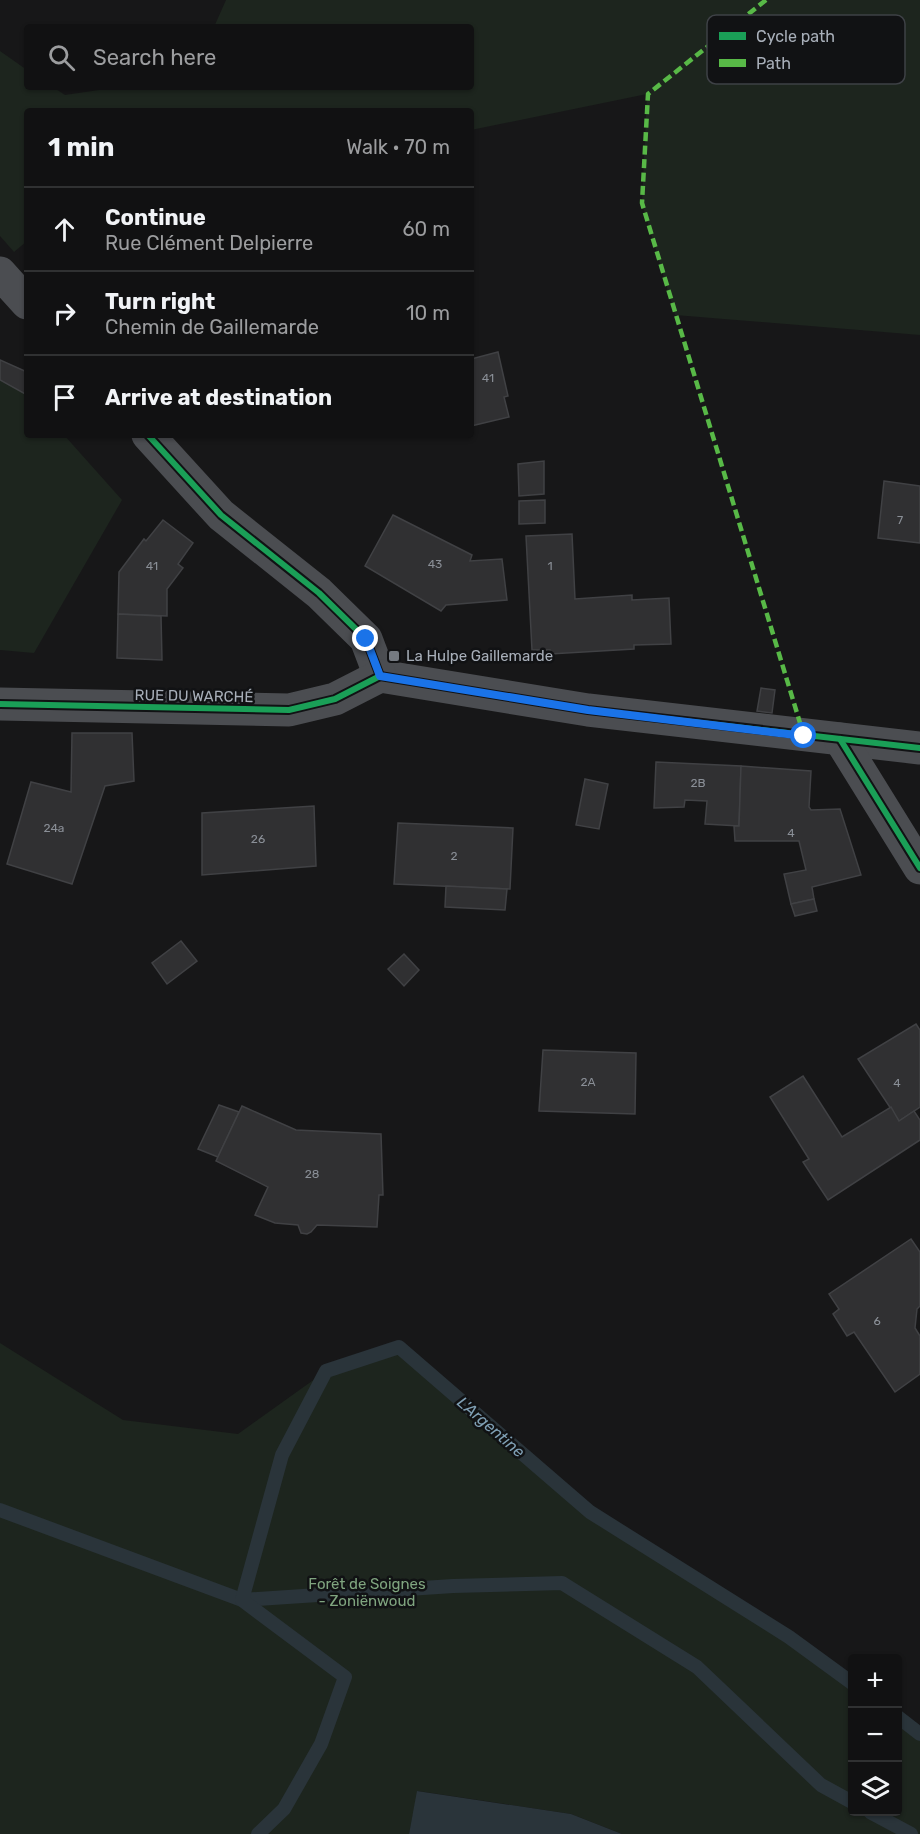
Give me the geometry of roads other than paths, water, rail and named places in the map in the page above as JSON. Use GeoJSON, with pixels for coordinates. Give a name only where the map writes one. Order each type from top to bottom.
{"type":"FeatureCollection","features":[{"type":"Feature","properties":{"kind":"street"},"geometry":{"type":"LineString","coordinates":[[0,273],[24,300]]}},
{"type":"Feature","properties":{"kind":"street"},"geometry":{"type":"LineString","coordinates":[[151,438],[221,515],[319,593],[366,639],[380,676],[588,710],[920,748]]}},
{"type":"Feature","properties":{"kind":"street","name":"RUE DU WARCHÉ"},"geometry":{"type":"LineString","coordinates":[[0,704],[289,710],[335,699],[380,676]]}},
{"type":"Feature","properties":{"kind":"street"},"geometry":{"type":"LineString","coordinates":[[840,739],[920,868]]}},
{"type":"Feature","properties":{"kind":"waterway","name":"L'Argentine"},"geometry":{"type":"LineString","coordinates":[[258,1834],[284,1809],[321,1744],[345,1677],[242,1600],[282,1455],[326,1371],[399,1347],[590,1512],[789,1637],[848,1680]]}},
{"type":"Feature","properties":{"kind":"waterway","name":"L'Argentine"},"geometry":{"type":"LineString","coordinates":[[0,1510],[242,1600],[453,1586],[562,1583],[697,1667],[821,1785],[848,1800]]}},
{"type":"Feature","properties":{"kind":"waterway","name":"L'Argentine"},"geometry":{"type":"LineString","coordinates":[[902,1720],[920,1734]]}},
{"type":"Feature","properties":{"kind":"waterway","name":"L'Argentine"},"geometry":{"type":"LineString","coordinates":[[877,1816],[911,1834]]}},
{"type":"Feature","properties":{"kind":"place","name":"La Hulpe Gaillemarde"},"geometry":{"type":"Point","coordinates":[394,656]}},
{"type":"Feature","properties":{"kind":"park label","name":"Forêt de Soignes - Zoniënwoud"},"geometry":{"type":"Point","coordinates":[367,1592]}}]}
